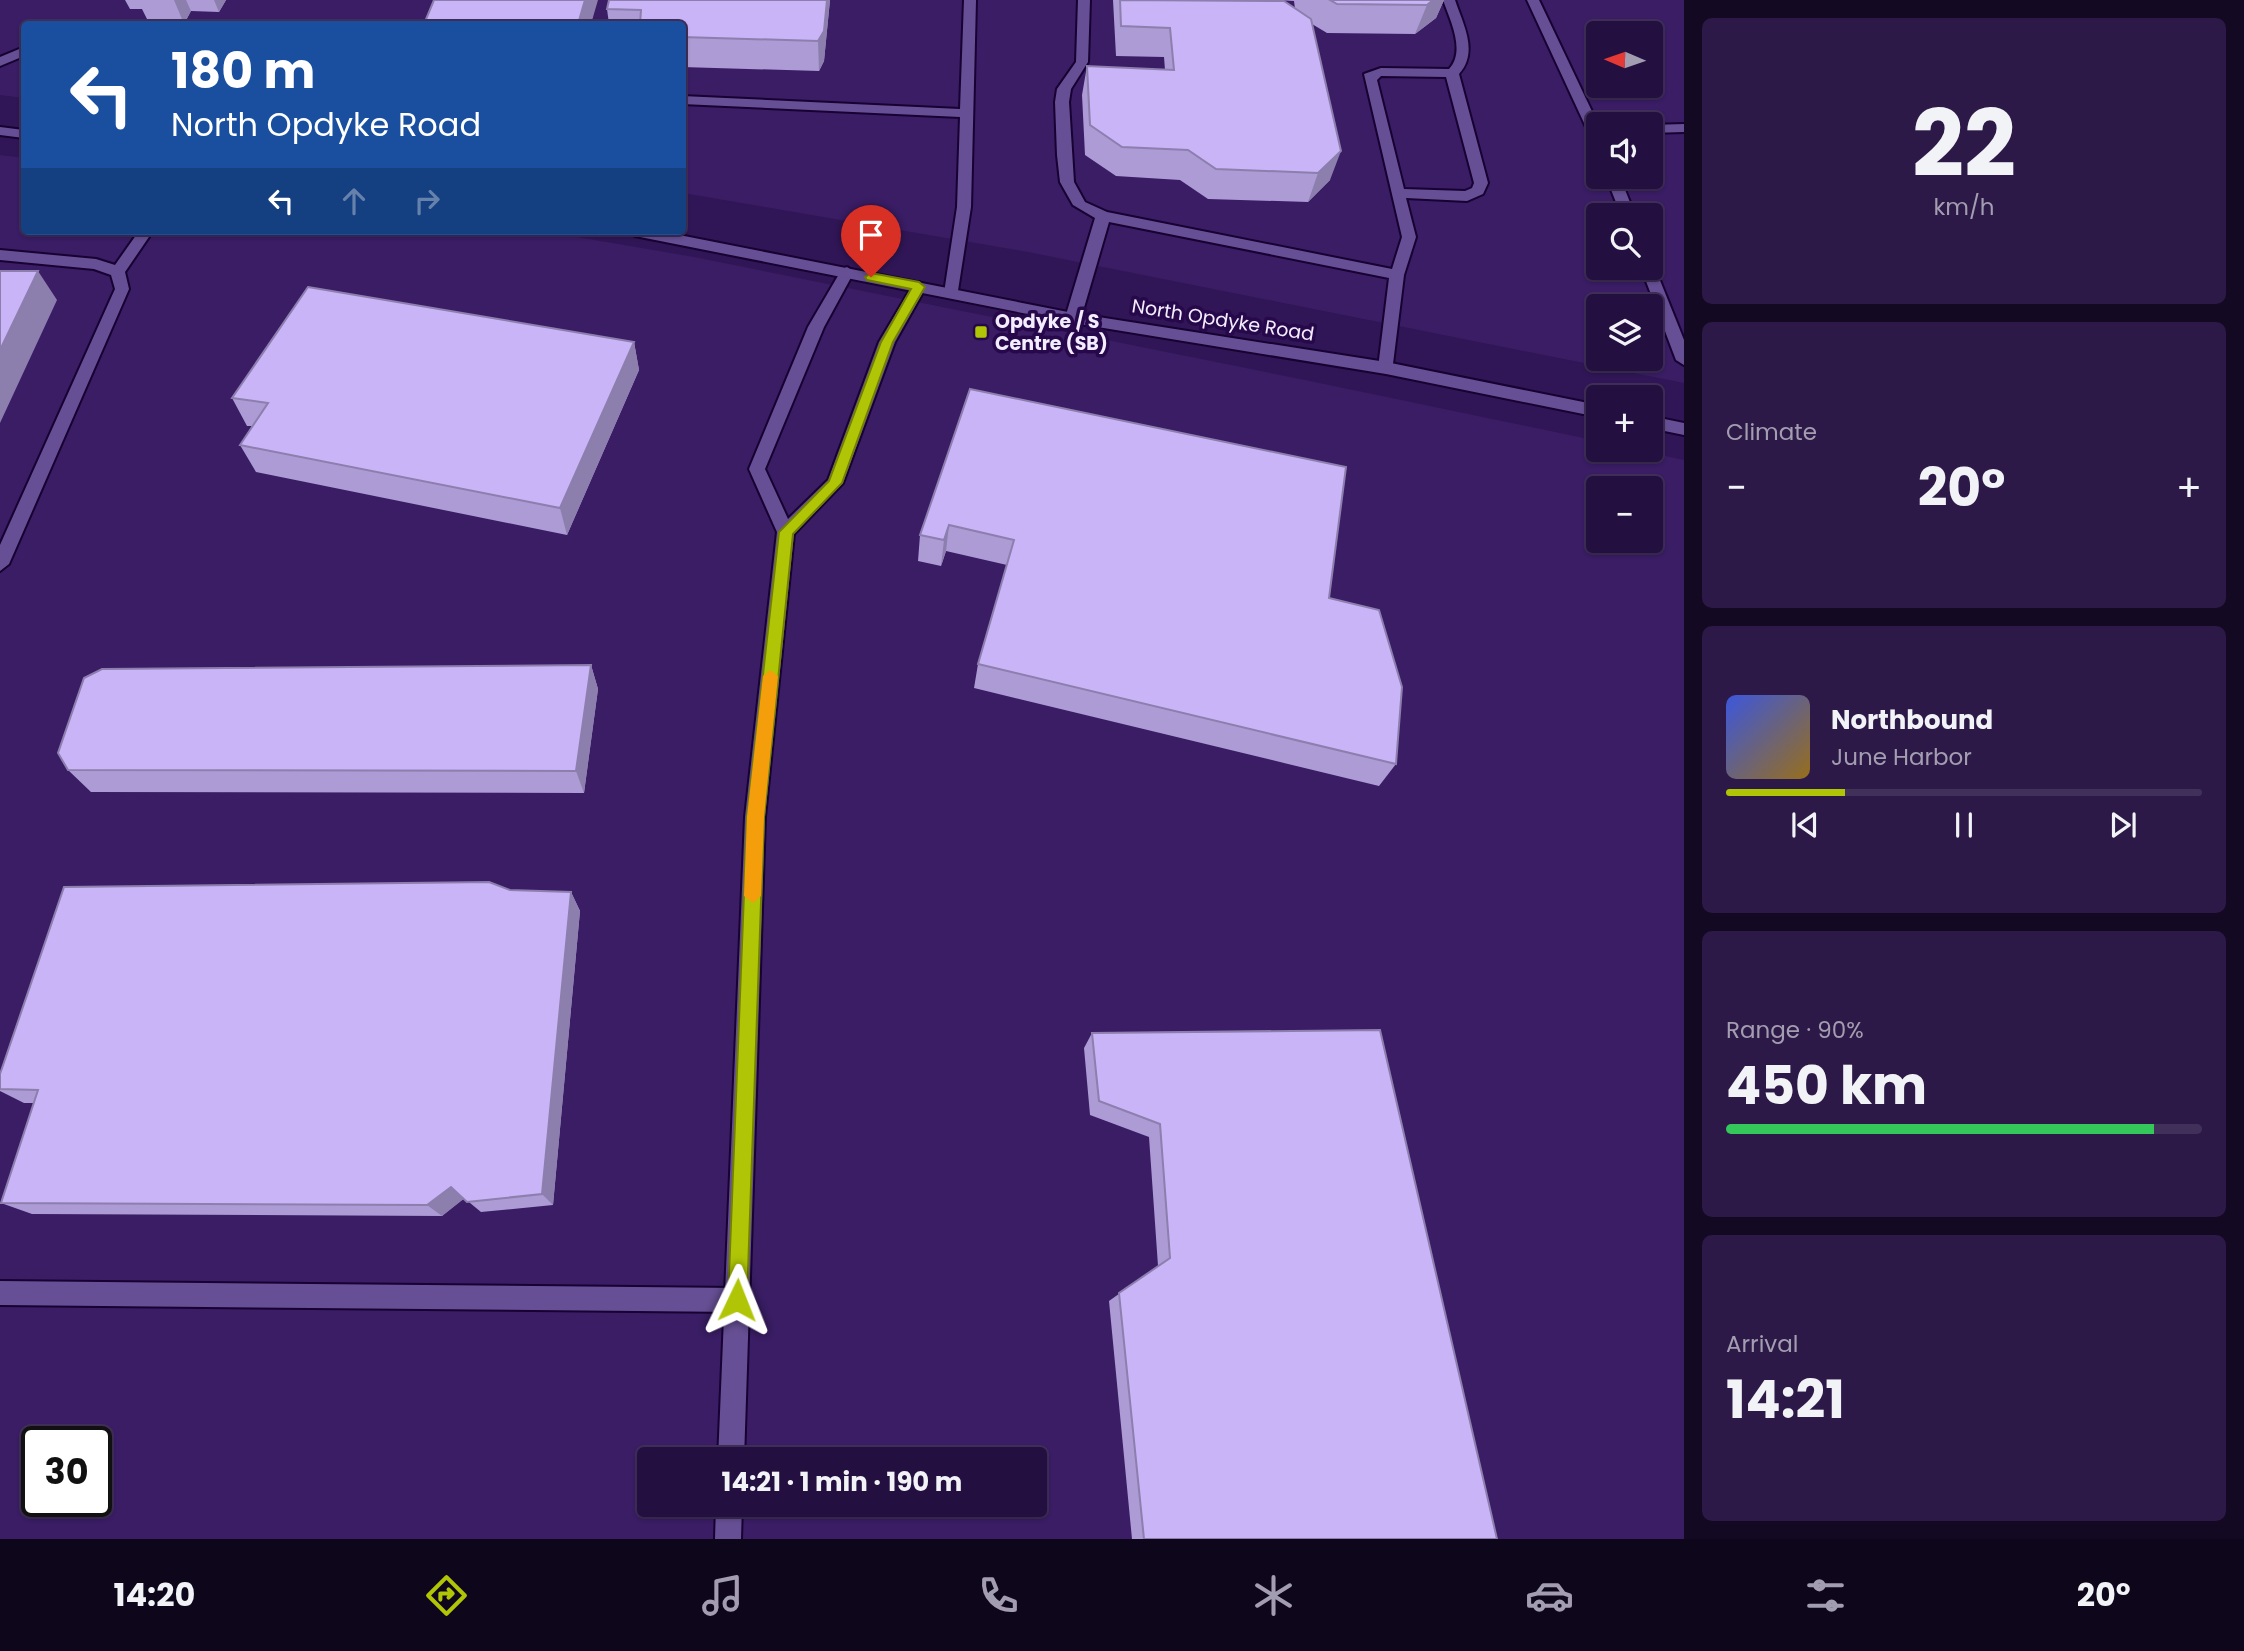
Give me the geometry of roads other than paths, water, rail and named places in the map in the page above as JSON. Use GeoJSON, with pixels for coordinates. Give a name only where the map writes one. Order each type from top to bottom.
{"type":"FeatureCollection","features":[{"type":"Feature","properties":{"kind":"street"},"geometry":{"type":"LineString","coordinates":[[952,293],[963,229],[970,0]]}},
{"type":"Feature","properties":{"kind":"street"},"geometry":{"type":"LineString","coordinates":[[1084,0],[1082,62],[1063,89],[1062,102],[1068,182],[1080,205],[1103,216],[1397,275]]}},
{"type":"Feature","properties":{"kind":"street"},"geometry":{"type":"LineString","coordinates":[[1386,368],[1397,275],[1409,236],[1371,74],[1452,73],[1462,66],[1465,56],[1449,0]]}},
{"type":"Feature","properties":{"kind":"street"},"geometry":{"type":"LineString","coordinates":[[1533,0],[1587,112]]}},
{"type":"Feature","properties":{"kind":"street"},"geometry":{"type":"LineString","coordinates":[[0,62],[21,52]]}},
{"type":"Feature","properties":{"kind":"street"},"geometry":{"type":"LineString","coordinates":[[1399,193],[1467,196],[1478,191],[1481,183],[1452,73]]}},
{"type":"Feature","properties":{"kind":"street"},"geometry":{"type":"LineString","coordinates":[[686,100],[968,113]]}},
{"type":"Feature","properties":{"kind":"street"},"geometry":{"type":"LineString","coordinates":[[1663,129],[1684,128]]}},
{"type":"Feature","properties":{"kind":"street"},"geometry":{"type":"LineString","coordinates":[[0,131],[21,134]]}},
{"type":"Feature","properties":{"kind":"street"},"geometry":{"type":"LineString","coordinates":[[1073,318],[1103,216]]}},
{"type":"Feature","properties":{"kind":"street"},"geometry":{"type":"LineString","coordinates":[[0,564],[122,289],[118,272],[143,235]]}},
{"type":"Feature","properties":{"kind":"street","name":"North Opdyke Road"},"geometry":{"type":"LineString","coordinates":[[656,235],[1073,318],[1386,368],[1586,409]]}},
{"type":"Feature","properties":{"kind":"street"},"geometry":{"type":"LineString","coordinates":[[0,255],[96,264],[118,272]]}},
{"type":"Feature","properties":{"kind":"street"},"geometry":{"type":"LineString","coordinates":[[731,1447],[755,817],[786,532],[757,469],[816,327],[847,272]]}},
{"type":"Feature","properties":{"kind":"street"},"geometry":{"type":"LineString","coordinates":[[1653,280],[1684,360]]}},
{"type":"Feature","properties":{"kind":"street"},"geometry":{"type":"LineString","coordinates":[[786,532],[835,483],[887,342],[919,287]]}},
{"type":"Feature","properties":{"kind":"street"},"geometry":{"type":"LineString","coordinates":[[1663,425],[1684,429]]}},
{"type":"Feature","properties":{"kind":"street"},"geometry":{"type":"LineString","coordinates":[[0,1293],[737,1300]]}},
{"type":"Feature","properties":{"kind":"street"},"geometry":{"type":"LineString","coordinates":[[728,1539],[729,1517]]}},
{"type":"Feature","properties":{"kind":"place","name":"Opdyke / S Centre (SB)"},"geometry":{"type":"Point","coordinates":[981,332]}}]}
